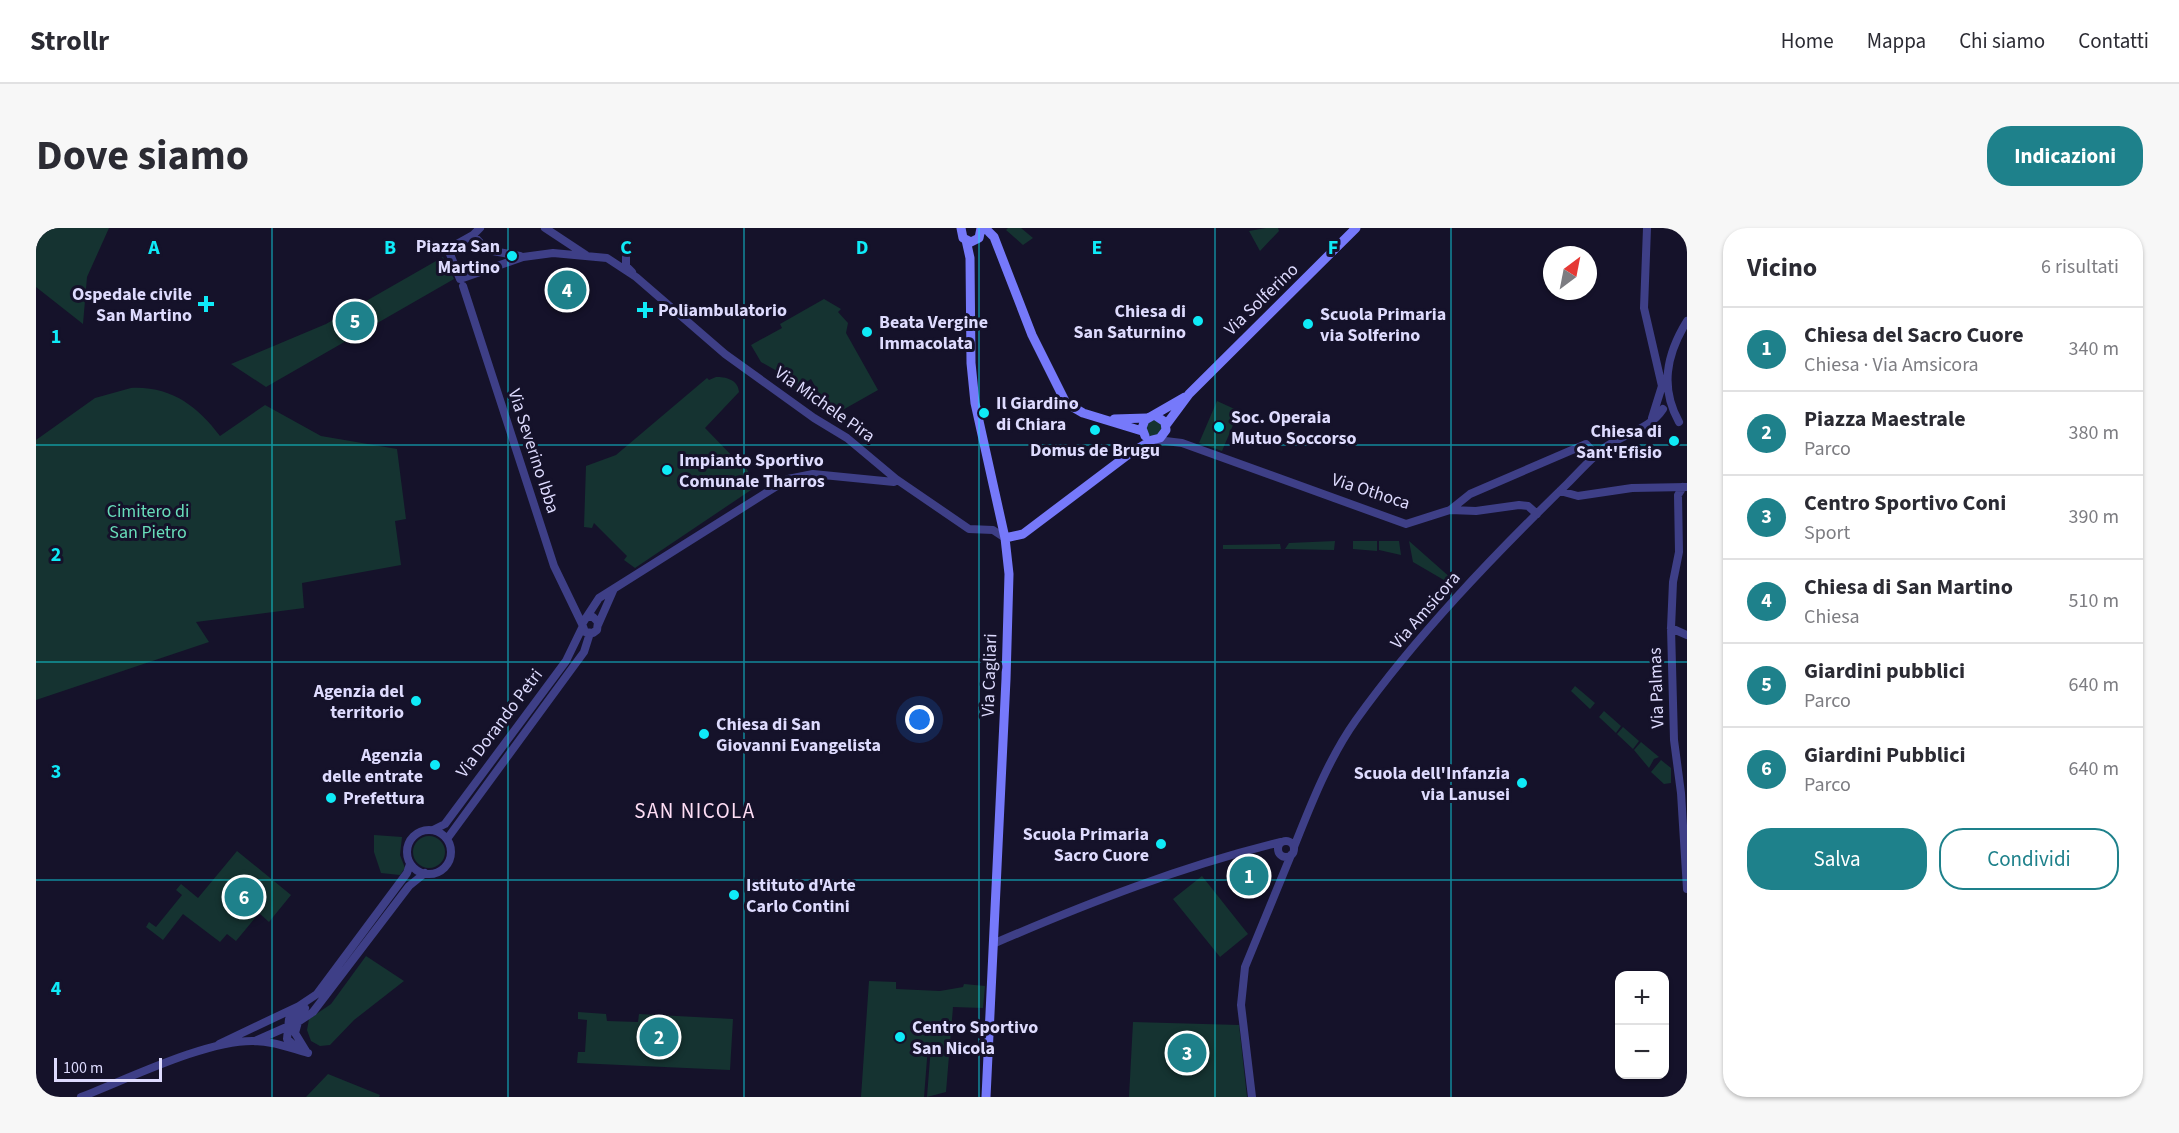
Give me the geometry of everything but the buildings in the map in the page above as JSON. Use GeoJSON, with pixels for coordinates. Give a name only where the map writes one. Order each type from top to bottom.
{"type":"FeatureCollection","features":[{"type":"Feature","properties":{"kind":"main road","name":"Via Cagliari"},"geometry":{"type":"LineString","coordinates":[[962,228],[962,236],[966,240],[970,258],[971,363],[975,404],[1005,538],[1009,574],[995,943],[986,1097]]}},
{"type":"Feature","properties":{"kind":"main road","name":"Via Solferino"},"geometry":{"type":"LineString","coordinates":[[1129,454],[1155,440],[1189,394],[1356,228]]}},
{"type":"Feature","properties":{"kind":"main road","name":"Via Cagliari"},"geometry":{"type":"LineString","coordinates":[[970,258],[980,234]]}},
{"type":"Feature","properties":{"kind":"main road"},"geometry":{"type":"LineString","coordinates":[[966,240],[980,234],[997,246],[1032,335],[1066,403],[1083,413],[1143,431],[1155,440]]}},
{"type":"Feature","properties":{"kind":"main road","name":"Via Solferino"},"geometry":{"type":"LineString","coordinates":[[1151,417],[1189,394]]}},
{"type":"Feature","properties":{"kind":"main road"},"geometry":{"type":"LineString","coordinates":[[1108,420],[1151,417],[1166,427]]}},
{"type":"Feature","properties":{"kind":"main road"},"geometry":{"type":"LineString","coordinates":[[1005,538],[1023,534],[1129,454],[1151,417]]}},
{"type":"Feature","properties":{"kind":"street"},"geometry":{"type":"LineString","coordinates":[[480,228],[473,236],[448,249],[460,279],[523,256],[553,253],[589,256]]}},
{"type":"Feature","properties":{"kind":"street"},"geometry":{"type":"LineString","coordinates":[[545,228],[589,256]]}},
{"type":"Feature","properties":{"kind":"street"},"geometry":{"type":"LineString","coordinates":[[1647,228],[1644,308],[1663,382],[1664,404],[1687,428]]}},
{"type":"Feature","properties":{"kind":"street"},"geometry":{"type":"LineString","coordinates":[[473,236],[487,250],[523,256]]}},
{"type":"Feature","properties":{"kind":"street"},"geometry":{"type":"LineString","coordinates":[[553,253],[561,246],[557,237]]}},
{"type":"Feature","properties":{"kind":"street","name":"Via Michele Pira"},"geometry":{"type":"LineString","coordinates":[[589,256],[607,258],[636,277]]}},
{"type":"Feature","properties":{"kind":"street","name":"Via Michele Pira"},"geometry":{"type":"LineString","coordinates":[[626,257],[626,266],[636,277],[725,354],[814,418],[847,438],[896,479],[969,530],[993,530],[1005,538]]}},
{"type":"Feature","properties":{"kind":"street","name":"Via Severino Ibba"},"geometry":{"type":"LineString","coordinates":[[463,286],[554,566],[585,626]]}},
{"type":"Feature","properties":{"kind":"street"},"geometry":{"type":"LineString","coordinates":[[1663,382],[1674,349],[1687,321]]}},
{"type":"Feature","properties":{"kind":"street","name":"Via Amsicora"},"geometry":{"type":"LineString","coordinates":[[1285,848],[1304,822],[1331,762],[1355,721],[1458,596],[1596,455],[1651,421],[1664,404]]}},
{"type":"Feature","properties":{"kind":"street","name":"Via Othoca"},"geometry":{"type":"LineString","coordinates":[[1166,427],[1181,442]]}},
{"type":"Feature","properties":{"kind":"street","name":"Via Othoca"},"geometry":{"type":"LineString","coordinates":[[1155,440],[1181,442],[1406,524],[1450,510],[1470,494],[1586,444],[1596,455]]}},
{"type":"Feature","properties":{"kind":"street"},"geometry":{"type":"LineString","coordinates":[[585,626],[596,600],[788,479],[813,474],[894,482],[896,479]]}},
{"type":"Feature","properties":{"kind":"street"},"geometry":{"type":"LineString","coordinates":[[1560,491],[1578,496],[1632,488],[1685,487]]}},
{"type":"Feature","properties":{"kind":"street","name":"Via Palmas"},"geometry":{"type":"LineString","coordinates":[[1685,487],[1678,495],[1679,552],[1673,582],[1671,628],[1674,740],[1681,794],[1687,889]]}},
{"type":"Feature","properties":{"kind":"street"},"geometry":{"type":"LineString","coordinates":[[1450,510],[1476,511],[1519,505],[1528,506],[1537,514]]}},
{"type":"Feature","properties":{"kind":"street"},"geometry":{"type":"LineString","coordinates":[[585,626],[597,630],[613,591]]}},
{"type":"Feature","properties":{"kind":"street"},"geometry":{"type":"LineString","coordinates":[[585,626],[595,618],[598,625]]}},
{"type":"Feature","properties":{"kind":"street","name":"Via Dorando Petri"},"geometry":{"type":"LineString","coordinates":[[433,830],[445,824],[566,661],[585,626]]}},
{"type":"Feature","properties":{"kind":"street","name":"Via Dorando Petri"},"geometry":{"type":"LineString","coordinates":[[447,839],[584,652],[585,626]]}},
{"type":"Feature","properties":{"kind":"street"},"geometry":{"type":"LineString","coordinates":[[1671,628],[1687,635]]}},
{"type":"Feature","properties":{"kind":"street"},"geometry":{"type":"LineString","coordinates":[[255,1041],[288,1026],[298,1022],[325,1000],[409,886],[425,873],[440,871],[446,867],[451,853],[447,839],[433,830],[422,831],[411,838],[407,851],[410,864],[407,873],[310,1005],[289,1019],[288,1026],[287,1039],[293,1046],[308,1053]]}},
{"type":"Feature","properties":{"kind":"street"},"geometry":{"type":"LineString","coordinates":[[995,943],[1101,897],[1263,846],[1285,848],[1277,885],[1245,966],[1241,1005],[1252,1097]]}},
{"type":"Feature","properties":{"kind":"street"},"geometry":{"type":"LineString","coordinates":[[410,864],[425,873]]}},
{"type":"Feature","properties":{"kind":"street"},"geometry":{"type":"LineString","coordinates":[[81,1097],[219,1044],[299,1006],[317,994]]}},
{"type":"Feature","properties":{"kind":"street"},"geometry":{"type":"LineString","coordinates":[[243,1033],[279,1022],[288,1026]]}},
{"type":"Feature","properties":{"kind":"street"},"geometry":{"type":"LineString","coordinates":[[298,1022],[295,1033],[297,1040],[308,1053]]}},
{"type":"Feature","properties":{"kind":"street"},"geometry":{"type":"LineString","coordinates":[[219,1044],[255,1041],[277,1044],[308,1053]]}},
{"type":"Feature","properties":{"kind":"green space"},"geometry":{"type":"Polygon","coordinates":[[[36,228],[109,228],[87,277],[83,324],[36,287],[36,228]]]}},
{"type":"Feature","properties":{"kind":"green space"},"geometry":{"type":"Polygon","coordinates":[[[1021,228],[1033,238],[1023,245],[1006,230],[1021,228]]]}},
{"type":"Feature","properties":{"kind":"green space"},"geometry":{"type":"Polygon","coordinates":[[[1278,228],[1279,231],[1260,251],[1249,231],[1278,228]]]}},
{"type":"Feature","properties":{"kind":"green space"},"geometry":{"type":"Polygon","coordinates":[[[443,257],[454,279],[266,387],[231,364],[326,324],[443,257]]]}},
{"type":"Feature","properties":{"kind":"green space"},"geometry":{"type":"Polygon","coordinates":[[[824,299],[841,309],[838,312],[848,323],[846,333],[878,390],[832,416],[811,379],[794,390],[777,371],[761,362],[751,345],[782,328],[780,324],[824,299]]]}},
{"type":"Feature","properties":{"kind":"green space","name":"Impianto Sportivo Comunale Tharros"},"geometry":{"type":"Polygon","coordinates":[[[716,377],[727,378],[734,382],[739,392],[705,428],[737,461],[744,462],[749,474],[747,477],[754,488],[635,568],[624,560],[627,556],[594,523],[592,528],[584,527],[586,466],[616,455],[707,378],[709,380],[716,377]]]}},
{"type":"Feature","properties":{"kind":"green space","name":"Cimitero di San Pietro"},"geometry":{"type":"Polygon","coordinates":[[[131,388],[159,390],[171,394],[192,407],[220,436],[265,405],[321,436],[397,449],[406,519],[395,521],[401,565],[302,583],[304,608],[196,622],[209,642],[36,700],[36,440],[95,398],[131,388]]]}},
{"type":"Feature","properties":{"kind":"green space","name":"Soc. Operaia Mutuo Soccorso"},"geometry":{"type":"Polygon","coordinates":[[[1217,401],[1239,411],[1222,451],[1199,443],[1217,401]]]}},
{"type":"Feature","properties":{"kind":"green space"},"geometry":{"type":"Polygon","coordinates":[[[1151,418],[1159,419],[1164,431],[1152,438],[1144,431],[1151,418]]]}},
{"type":"Feature","properties":{"kind":"green space"},"geometry":{"type":"Polygon","coordinates":[[[1335,541],[1334,550],[1285,549],[1289,543],[1335,541]]]}},
{"type":"Feature","properties":{"kind":"green space"},"geometry":{"type":"Polygon","coordinates":[[[1353,541],[1377,541],[1377,551],[1353,549],[1353,541]]]}},
{"type":"Feature","properties":{"kind":"green space"},"geometry":{"type":"Polygon","coordinates":[[[1379,541],[1399,541],[1401,555],[1379,550],[1379,541]]]}},
{"type":"Feature","properties":{"kind":"green space"},"geometry":{"type":"Polygon","coordinates":[[[1409,541],[1452,579],[1449,583],[1413,562],[1409,541]]]}},
{"type":"Feature","properties":{"kind":"green space"},"geometry":{"type":"Polygon","coordinates":[[[1280,544],[1281,549],[1223,549],[1223,545],[1280,544]]]}},
{"type":"Feature","properties":{"kind":"green space"},"geometry":{"type":"Polygon","coordinates":[[[1575,686],[1595,703],[1590,709],[1571,691],[1575,686]]]}},
{"type":"Feature","properties":{"kind":"green space"},"geometry":{"type":"Polygon","coordinates":[[[1604,711],[1621,726],[1616,733],[1599,717],[1604,711]]]}},
{"type":"Feature","properties":{"kind":"green space"},"geometry":{"type":"Polygon","coordinates":[[[1623,727],[1639,741],[1633,749],[1617,734],[1623,727]]]}},
{"type":"Feature","properties":{"kind":"green space"},"geometry":{"type":"Polygon","coordinates":[[[1641,742],[1659,757],[1654,759],[1649,768],[1634,750],[1641,742]]]}},
{"type":"Feature","properties":{"kind":"green space"},"geometry":{"type":"Polygon","coordinates":[[[1661,760],[1671,768],[1671,783],[1664,784],[1651,772],[1661,760]]]}},
{"type":"Feature","properties":{"kind":"green space"},"geometry":{"type":"Polygon","coordinates":[[[374,835],[402,837],[400,855],[405,868],[400,875],[381,873],[374,852],[374,835]]]}},
{"type":"Feature","properties":{"kind":"green space"},"geometry":{"type":"Polygon","coordinates":[[[429,836],[440,841],[445,852],[440,863],[429,868],[418,863],[413,852],[418,841],[429,836]]]}},
{"type":"Feature","properties":{"kind":"green space"},"geometry":{"type":"Polygon","coordinates":[[[237,851],[291,895],[269,922],[259,913],[236,941],[227,934],[220,942],[183,914],[163,940],[146,927],[149,922],[156,927],[182,895],[176,890],[181,884],[198,898],[237,851]]]}},
{"type":"Feature","properties":{"kind":"green space"},"geometry":{"type":"Polygon","coordinates":[[[1202,876],[1248,934],[1220,957],[1173,899],[1202,876]]]}},
{"type":"Feature","properties":{"kind":"green space"},"geometry":{"type":"Polygon","coordinates":[[[366,956],[404,981],[354,1020],[330,1045],[320,1046],[311,1041],[307,1030],[309,1019],[331,1004],[366,956]]]}},
{"type":"Feature","properties":{"kind":"green space","name":"Centro Sportivo San Nicola"},"geometry":{"type":"Polygon","coordinates":[[[869,981],[896,982],[896,989],[940,991],[963,987],[964,984],[985,986],[983,1008],[953,1007],[946,1092],[927,1097],[931,1046],[928,1046],[924,1097],[861,1097],[869,981]]]}},
{"type":"Feature","properties":{"kind":"green space"},"geometry":{"type":"Polygon","coordinates":[[[578,1012],[606,1014],[607,1021],[638,1022],[639,1014],[733,1019],[730,1070],[577,1063],[578,1052],[585,1052],[587,1020],[578,1019],[578,1012]]]}},
{"type":"Feature","properties":{"kind":"green space"},"geometry":{"type":"Polygon","coordinates":[[[1133,1022],[1239,1025],[1247,1097],[1129,1097],[1133,1022]]]}},
{"type":"Feature","properties":{"kind":"green space"},"geometry":{"type":"Polygon","coordinates":[[[328,1074],[380,1095],[379,1097],[306,1097],[328,1074]]]}},
{"type":"Feature","properties":{"kind":"place","name":"Piazza San Martino"},"geometry":{"type":"Point","coordinates":[512,256]}},
{"type":"Feature","properties":{"kind":"place","name":"Chiesa di San Martino"},"geometry":{"type":"Point","coordinates":[567,290]}},
{"type":"Feature","properties":{"kind":"place","name":"Ospedale civile San Martino"},"geometry":{"type":"Point","coordinates":[206,304]}},
{"type":"Feature","properties":{"kind":"place","name":"Poliambulatorio"},"geometry":{"type":"Point","coordinates":[645,310]}},
{"type":"Feature","properties":{"kind":"place","name":"Giardini pubblici"},"geometry":{"type":"Point","coordinates":[355,321]}},
{"type":"Feature","properties":{"kind":"place","name":"Chiesa di San Saturnino"},"geometry":{"type":"Point","coordinates":[1198,321]}},
{"type":"Feature","properties":{"kind":"place","name":"Scuola Primaria via Solferino"},"geometry":{"type":"Point","coordinates":[1308,324]}},
{"type":"Feature","properties":{"kind":"place","name":"Beata Vergine Immacolata"},"geometry":{"type":"Point","coordinates":[867,332]}},
{"type":"Feature","properties":{"kind":"place","name":"Il Giardino di Chiara"},"geometry":{"type":"Point","coordinates":[984,413]}},
{"type":"Feature","properties":{"kind":"place","name":"Soc. Operaia Mutuo Soccorso"},"geometry":{"type":"Point","coordinates":[1219,427]}},
{"type":"Feature","properties":{"kind":"place","name":"Domus de Brugu"},"geometry":{"type":"Point","coordinates":[1095,430]}},
{"type":"Feature","properties":{"kind":"place","name":"Chiesa di Sant'Efisio"},"geometry":{"type":"Point","coordinates":[1674,441]}},
{"type":"Feature","properties":{"kind":"place","name":"Impianto Sportivo Comunale Tharros"},"geometry":{"type":"Point","coordinates":[667,470]}},
{"type":"Feature","properties":{"kind":"place","name":"Agenzia del territorio"},"geometry":{"type":"Point","coordinates":[416,701]}},
{"type":"Feature","properties":{"kind":"place","name":"Chiesa di San Giovanni Evangelista"},"geometry":{"type":"Point","coordinates":[704,734]}},
{"type":"Feature","properties":{"kind":"place","name":"Agenzia delle entrate"},"geometry":{"type":"Point","coordinates":[435,765]}},
{"type":"Feature","properties":{"kind":"place","name":"Scuola dell'Infanzia via Lanusei"},"geometry":{"type":"Point","coordinates":[1522,783]}},
{"type":"Feature","properties":{"kind":"place","name":"Prefettura"},"geometry":{"type":"Point","coordinates":[331,798]}},
{"type":"Feature","properties":{"kind":"place","name":"Scuola Primaria Sacro Cuore"},"geometry":{"type":"Point","coordinates":[1161,844]}},
{"type":"Feature","properties":{"kind":"place","name":"Chiesa del Sacro Cuore"},"geometry":{"type":"Point","coordinates":[1249,876]}},
{"type":"Feature","properties":{"kind":"place","name":"Istituto d'Arte Carlo Contini"},"geometry":{"type":"Point","coordinates":[734,895]}},
{"type":"Feature","properties":{"kind":"place","name":"Giardini Pubblici"},"geometry":{"type":"Point","coordinates":[244,897]}},
{"type":"Feature","properties":{"kind":"place","name":"Piazza Maestrale"},"geometry":{"type":"Point","coordinates":[659,1037]}},
{"type":"Feature","properties":{"kind":"place","name":"Centro Sportivo San Nicola"},"geometry":{"type":"Point","coordinates":[900,1037]}},
{"type":"Feature","properties":{"kind":"place","name":"Centro Sportivo Coni"},"geometry":{"type":"Point","coordinates":[1187,1053]}},
{"type":"Feature","properties":{"kind":"district","name":"SAN NICOLA"},"geometry":{"type":"Point","coordinates":[695,811]}}]}
